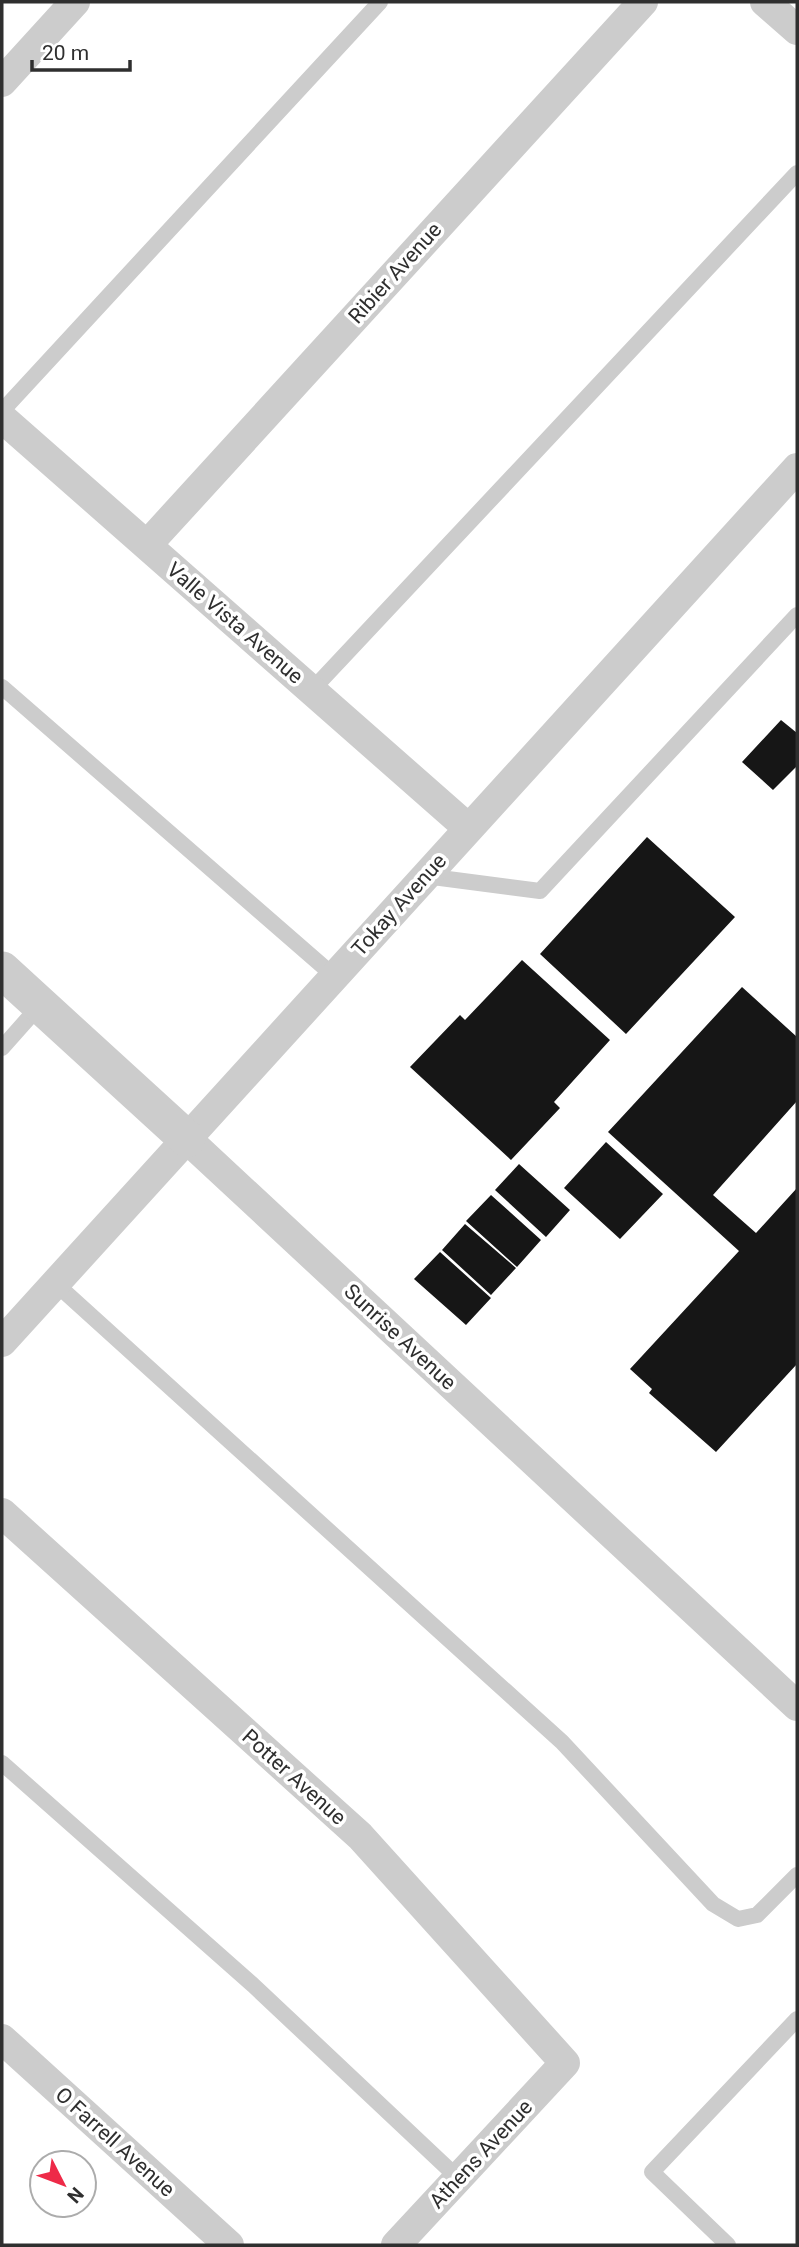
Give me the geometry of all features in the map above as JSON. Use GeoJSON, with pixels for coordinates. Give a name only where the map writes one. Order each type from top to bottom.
{"type":"FeatureCollection","features":[{"type":"Feature","properties":{"kind":"street"},"geometry":{"type":"LineString","coordinates":[[2,82],[75,2]]}},
{"type":"Feature","properties":{"kind":"street","name":"Ribier Avenue"},"geometry":{"type":"LineString","coordinates":[[147,545],[643,2]]}},
{"type":"Feature","properties":{"kind":"street"},"geometry":{"type":"LineString","coordinates":[[765,2],[797,30]]}},
{"type":"Feature","properties":{"kind":"street","name":"Valle Vista Avenue"},"geometry":{"type":"LineString","coordinates":[[2,418],[468,828]]}},
{"type":"Feature","properties":{"kind":"street","name":"Tokay Avenue"},"geometry":{"type":"LineString","coordinates":[[2,1342],[797,468]]}},
{"type":"Feature","properties":{"kind":"street","name":"Sunrise Avenue"},"geometry":{"type":"LineString","coordinates":[[2,970],[797,1706]]}},
{"type":"Feature","properties":{"kind":"street","name":"Potter Avenue"},"geometry":{"type":"LineString","coordinates":[[2,1513],[360,1836],[565,2063]]}},
{"type":"Feature","properties":{"kind":"street","name":"O Farrell Avenue"},"geometry":{"type":"LineString","coordinates":[[2,2039],[229,2245]]}},
{"type":"Feature","properties":{"kind":"street","name":"Athens Avenue"},"geometry":{"type":"LineString","coordinates":[[396,2245],[565,2063]]}},
{"type":"Feature","properties":{"kind":"lane"},"geometry":{"type":"LineString","coordinates":[[2,411],[380,2]]}},
{"type":"Feature","properties":{"kind":"lane"},"geometry":{"type":"LineString","coordinates":[[312,690],[797,173]]}},
{"type":"Feature","properties":{"kind":"lane"},"geometry":{"type":"LineString","coordinates":[[425,876],[540,891],[797,615]]}},
{"type":"Feature","properties":{"kind":"lane"},"geometry":{"type":"LineString","coordinates":[[2,687],[334,976]]}},
{"type":"Feature","properties":{"kind":"lane"},"geometry":{"type":"LineString","coordinates":[[2,1048],[41,1004]]}},
{"type":"Feature","properties":{"kind":"lane"},"geometry":{"type":"LineString","coordinates":[[55,1283],[562,1742],[713,1904],[738,1919],[757,1915],[797,1874]]}},
{"type":"Feature","properties":{"kind":"lane"},"geometry":{"type":"LineString","coordinates":[[2,1763],[253,1985],[458,2178]]}},
{"type":"Feature","properties":{"kind":"lane"},"geometry":{"type":"LineString","coordinates":[[727,2245],[652,2172],[797,2019]]}},
{"type":"Feature","properties":{"kind":"building"},"geometry":{"type":"Polygon","coordinates":[[[781,720],[797,733],[797,766],[773,790],[742,762],[781,720]]]}},
{"type":"Feature","properties":{"kind":"building"},"geometry":{"type":"Polygon","coordinates":[[[647,837],[735,917],[626,1034],[540,954],[647,837]]]}},
{"type":"Feature","properties":{"kind":"building"},"geometry":{"type":"Polygon","coordinates":[[[522,960],[610,1040],[554,1102],[560,1108],[511,1160],[410,1067],[460,1015],[465,1020],[522,960]]]}},
{"type":"Feature","properties":{"kind":"building"},"geometry":{"type":"Polygon","coordinates":[[[742,987],[797,1037],[797,1101],[713,1195],[756,1233],[797,1188],[797,1364],[716,1452],[649,1393],[652,1389],[630,1369],[739,1251],[608,1132],[742,987]]]}},
{"type":"Feature","properties":{"kind":"building"},"geometry":{"type":"Polygon","coordinates":[[[606,1142],[663,1194],[620,1239],[564,1188],[606,1142]]]}},
{"type":"Feature","properties":{"kind":"building"},"geometry":{"type":"Polygon","coordinates":[[[519,1164],[570,1210],[546,1237],[495,1190],[519,1164]]]}},
{"type":"Feature","properties":{"kind":"building"},"geometry":{"type":"Polygon","coordinates":[[[491,1195],[541,1240],[517,1267],[466,1221],[491,1195]]]}},
{"type":"Feature","properties":{"kind":"building"},"geometry":{"type":"Polygon","coordinates":[[[465,1224],[516,1268],[491,1295],[442,1250],[465,1224]]]}},
{"type":"Feature","properties":{"kind":"building"},"geometry":{"type":"Polygon","coordinates":[[[440,1252],[491,1298],[466,1325],[414,1279],[440,1252]]]}}]}
